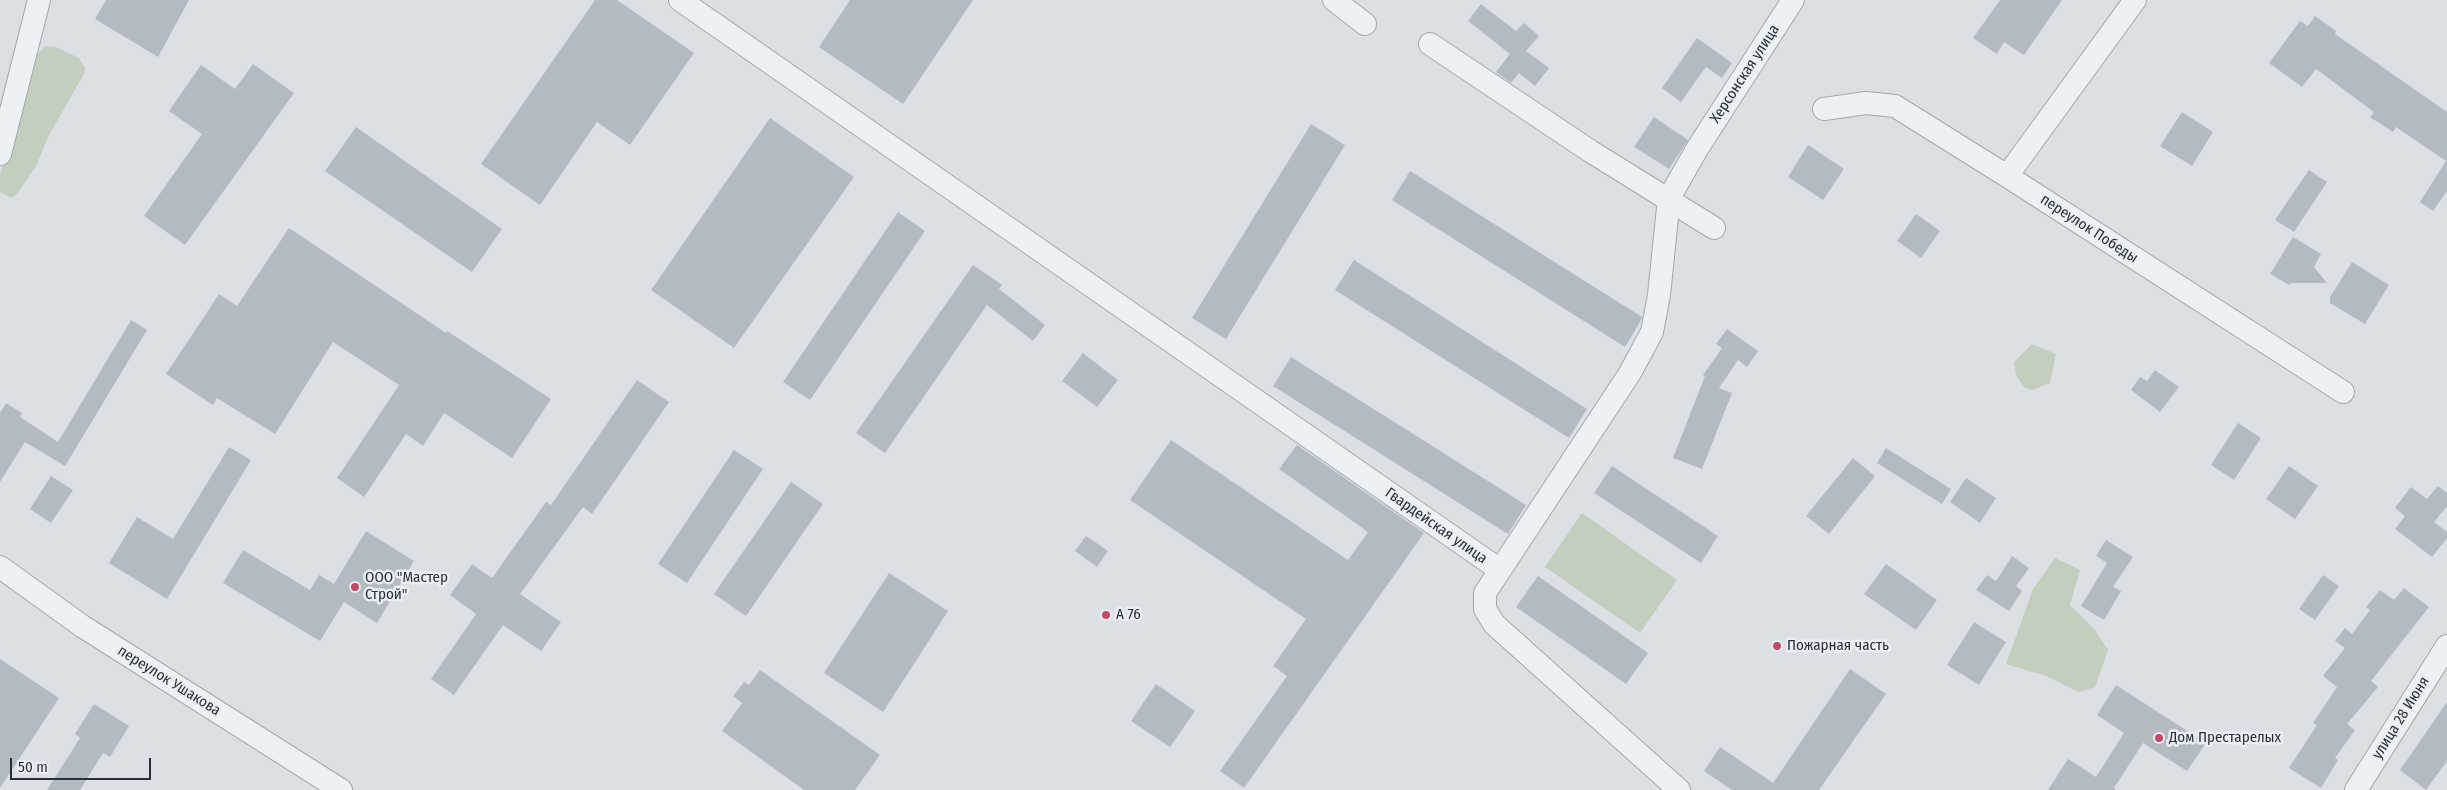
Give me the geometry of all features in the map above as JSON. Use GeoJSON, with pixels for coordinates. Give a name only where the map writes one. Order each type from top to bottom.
{"type":"FeatureCollection","features":[{"type":"Feature","properties":{"kind":"street"},"geometry":{"type":"LineString","coordinates":[[0,154],[39,0]]}},
{"type":"Feature","properties":{"kind":"street","name":"Гвардейская улица"},"geometry":{"type":"LineString","coordinates":[[680,0],[1500,570],[1485,593],[1485,609],[1494,624],[1679,790]]}},
{"type":"Feature","properties":{"kind":"street"},"geometry":{"type":"LineString","coordinates":[[1334,0],[1365,24]]}},
{"type":"Feature","properties":{"kind":"street","name":"Херсонская улица"},"geometry":{"type":"LineString","coordinates":[[1669,198],[1697,149],[1793,0]]}},
{"type":"Feature","properties":{"kind":"street"},"geometry":{"type":"LineString","coordinates":[[2008,176],[2135,0]]}},
{"type":"Feature","properties":{"kind":"street"},"geometry":{"type":"LineString","coordinates":[[1430,44],[1590,151],[1669,198],[1714,228]]}},
{"type":"Feature","properties":{"kind":"street","name":"переулок Победы"},"geometry":{"type":"LineString","coordinates":[[1824,109],[1866,103],[1895,106],[2008,176],[2343,392]]}},
{"type":"Feature","properties":{"kind":"street"},"geometry":{"type":"LineString","coordinates":[[1500,570],[1630,373],[1652,332],[1659,295],[1669,198]]}},
{"type":"Feature","properties":{"kind":"street","name":"переулок Ушакова"},"geometry":{"type":"LineString","coordinates":[[0,567],[82,626],[341,790]]}},
{"type":"Feature","properties":{"kind":"street","name":"улица 28 Июня"},"geometry":{"type":"LineString","coordinates":[[2356,790],[2447,646]]}},
{"type":"Feature","properties":{"kind":"green space"},"geometry":{"type":"Polygon","coordinates":[[[45,46],[56,47],[79,58],[85,68],[84,74],[49,135],[36,166],[16,195],[11,198],[0,192],[0,175],[29,64],[45,46]]]}},
{"type":"Feature","properties":{"kind":"green space"},"geometry":{"type":"Polygon","coordinates":[[[2032,344],[2056,354],[2050,383],[2032,390],[2024,387],[2016,375],[2014,362],[2032,344]]]}},
{"type":"Feature","properties":{"kind":"green space"},"geometry":{"type":"Polygon","coordinates":[[[1582,513],[1677,580],[1640,633],[1545,567],[1582,513]]]}},
{"type":"Feature","properties":{"kind":"green space"},"geometry":{"type":"Polygon","coordinates":[[[2055,558],[2080,570],[2070,605],[2095,630],[2108,650],[2095,687],[2079,692],[2046,676],[2006,664],[2033,589],[2055,558]]]}},
{"type":"Feature","properties":{"kind":"building"},"geometry":{"type":"Polygon","coordinates":[[[106,0],[189,0],[158,57],[95,19],[106,0]]]}},
{"type":"Feature","properties":{"kind":"building"},"geometry":{"type":"Polygon","coordinates":[[[595,0],[617,0],[694,53],[630,145],[597,122],[540,205],[481,164],[595,0]]]}},
{"type":"Feature","properties":{"kind":"building"},"geometry":{"type":"Polygon","coordinates":[[[850,0],[973,0],[903,104],[819,47],[850,0]]]}},
{"type":"Feature","properties":{"kind":"building"},"geometry":{"type":"Polygon","coordinates":[[[2000,0],[2062,0],[2024,55],[2004,42],[1997,54],[1973,38],[2000,0]]]}},
{"type":"Feature","properties":{"kind":"building"},"geometry":{"type":"Polygon","coordinates":[[[1481,4],[1516,31],[1524,23],[1539,36],[1526,51],[1549,68],[1535,86],[1519,73],[1511,83],[1496,72],[1510,54],[1468,21],[1481,4]]]}},
{"type":"Feature","properties":{"kind":"building"},"geometry":{"type":"Polygon","coordinates":[[[2315,16],[2336,31],[2335,34],[2447,112],[2447,191],[2433,211],[2420,202],[2446,161],[2396,127],[2393,132],[2370,117],[2374,112],[2316,69],[2302,87],[2269,63],[2300,21],[2308,26],[2315,16]]]}},
{"type":"Feature","properties":{"kind":"building"},"geometry":{"type":"Polygon","coordinates":[[[1697,38],[1732,63],[1722,78],[1706,67],[1681,102],[1662,88],[1697,38]]]}},
{"type":"Feature","properties":{"kind":"building"},"geometry":{"type":"Polygon","coordinates":[[[253,64],[294,93],[185,245],[144,216],[202,134],[169,111],[201,65],[235,89],[253,64]]]}},
{"type":"Feature","properties":{"kind":"building"},"geometry":{"type":"Polygon","coordinates":[[[2182,112],[2213,132],[2192,166],[2160,146],[2182,112]]]}},
{"type":"Feature","properties":{"kind":"building"},"geometry":{"type":"Polygon","coordinates":[[[1654,117],[1688,140],[1669,169],[1634,147],[1654,117]]]}},
{"type":"Feature","properties":{"kind":"building"},"geometry":{"type":"Polygon","coordinates":[[[770,118],[854,177],[734,348],[651,290],[770,118]]]}},
{"type":"Feature","properties":{"kind":"building"},"geometry":{"type":"Polygon","coordinates":[[[1311,124],[1345,145],[1226,339],[1192,318],[1311,124]]]}},
{"type":"Feature","properties":{"kind":"building"},"geometry":{"type":"Polygon","coordinates":[[[356,127],[502,229],[472,272],[325,171],[356,127]]]}},
{"type":"Feature","properties":{"kind":"building"},"geometry":{"type":"Polygon","coordinates":[[[1808,145],[1844,169],[1823,200],[1788,177],[1808,145]]]}},
{"type":"Feature","properties":{"kind":"building"},"geometry":{"type":"Polygon","coordinates":[[[2309,170],[2327,182],[2294,232],[2275,220],[2309,170]]]}},
{"type":"Feature","properties":{"kind":"building"},"geometry":{"type":"Polygon","coordinates":[[[1410,171],[1642,317],[1625,347],[1392,200],[1410,171]]]}},
{"type":"Feature","properties":{"kind":"building"},"geometry":{"type":"Polygon","coordinates":[[[898,212],[925,231],[810,400],[783,382],[898,212]]]}},
{"type":"Feature","properties":{"kind":"building"},"geometry":{"type":"Polygon","coordinates":[[[1916,214],[1940,231],[1921,258],[1897,241],[1916,214]]]}},
{"type":"Feature","properties":{"kind":"building"},"geometry":{"type":"Polygon","coordinates":[[[289,228],[446,333],[447,331],[551,399],[512,458],[444,413],[423,446],[406,434],[364,497],[337,478],[399,385],[333,342],[275,434],[217,398],[213,405],[166,374],[219,294],[237,306],[289,228]]]}},
{"type":"Feature","properties":{"kind":"building"},"geometry":{"type":"Polygon","coordinates":[[[2293,237],[2321,254],[2314,267],[2327,283],[2291,283],[2289,285],[2270,274],[2293,237]]]}},
{"type":"Feature","properties":{"kind":"building"},"geometry":{"type":"Polygon","coordinates":[[[1354,260],[1587,409],[1569,438],[1335,290],[1354,260]]]}},
{"type":"Feature","properties":{"kind":"building"},"geometry":{"type":"Polygon","coordinates":[[[2352,262],[2389,285],[2365,324],[2330,303],[2330,297],[2352,262]]]}},
{"type":"Feature","properties":{"kind":"building"},"geometry":{"type":"Polygon","coordinates":[[[973,265],[1002,285],[999,289],[1045,325],[1033,341],[987,305],[885,453],[856,433],[973,265]]]}},
{"type":"Feature","properties":{"kind":"building"},"geometry":{"type":"Polygon","coordinates":[[[131,320],[147,330],[65,466],[25,442],[0,482],[0,413],[6,403],[22,413],[20,417],[58,442],[131,320]]]}},
{"type":"Feature","properties":{"kind":"building"},"geometry":{"type":"Polygon","coordinates":[[[1727,329],[1758,351],[1747,367],[1738,360],[1719,388],[1732,393],[1702,469],[1673,458],[1705,376],[1703,375],[1722,348],[1716,344],[1727,329]]]}},
{"type":"Feature","properties":{"kind":"building"},"geometry":{"type":"Polygon","coordinates":[[[1083,353],[1118,380],[1097,407],[1062,381],[1083,353]]]}},
{"type":"Feature","properties":{"kind":"building"},"geometry":{"type":"Polygon","coordinates":[[[1291,357],[1526,505],[1508,534],[1273,386],[1291,357]]]}},
{"type":"Feature","properties":{"kind":"building"},"geometry":{"type":"Polygon","coordinates":[[[2155,370],[2179,387],[2160,412],[2131,390],[2140,377],[2147,381],[2155,370]]]}},
{"type":"Feature","properties":{"kind":"building"},"geometry":{"type":"Polygon","coordinates":[[[637,380],[669,402],[592,514],[583,507],[520,594],[561,622],[541,651],[503,625],[454,695],[431,679],[476,614],[450,595],[472,564],[492,578],[546,502],[551,505],[637,380]]]}},
{"type":"Feature","properties":{"kind":"building"},"geometry":{"type":"Polygon","coordinates":[[[2238,423],[2261,438],[2234,480],[2211,465],[2238,423]]]}},
{"type":"Feature","properties":{"kind":"building"},"geometry":{"type":"Polygon","coordinates":[[[1171,440],[1348,560],[1368,532],[1279,469],[1297,445],[1424,533],[1244,788],[1220,771],[1287,676],[1273,666],[1306,619],[1130,500],[1171,440]]]}},
{"type":"Feature","properties":{"kind":"building"},"geometry":{"type":"Polygon","coordinates":[[[229,447],[251,460],[167,599],[109,563],[137,517],[173,539],[229,447]]]}},
{"type":"Feature","properties":{"kind":"building"},"geometry":{"type":"Polygon","coordinates":[[[1886,448],[1951,489],[1942,504],[1877,463],[1886,448]]]}},
{"type":"Feature","properties":{"kind":"building"},"geometry":{"type":"Polygon","coordinates":[[[734,450],[763,469],[687,583],[658,564],[734,450]]]}},
{"type":"Feature","properties":{"kind":"building"},"geometry":{"type":"Polygon","coordinates":[[[1853,458],[1875,476],[1829,534],[1806,516],[1853,458]]]}},
{"type":"Feature","properties":{"kind":"building"},"geometry":{"type":"Polygon","coordinates":[[[1612,466],[1718,536],[1701,563],[1594,493],[1612,466]]]}},
{"type":"Feature","properties":{"kind":"building"},"geometry":{"type":"Polygon","coordinates":[[[2289,466],[2318,486],[2295,519],[2266,499],[2289,466]]]}},
{"type":"Feature","properties":{"kind":"building"},"geometry":{"type":"Polygon","coordinates":[[[51,476],[73,490],[51,523],[30,509],[51,476]]]}},
{"type":"Feature","properties":{"kind":"building"},"geometry":{"type":"Polygon","coordinates":[[[1966,478],[1996,498],[1980,523],[1950,502],[1966,478]]]}},
{"type":"Feature","properties":{"kind":"building"},"geometry":{"type":"Polygon","coordinates":[[[791,482],[823,504],[746,616],[714,594],[791,482]]]}},
{"type":"Feature","properties":{"kind":"building"},"geometry":{"type":"Polygon","coordinates":[[[2438,486],[2447,493],[2447,506],[2434,522],[2447,532],[2447,538],[2432,557],[2395,529],[2405,516],[2395,508],[2411,487],[2427,499],[2438,486]]]}},
{"type":"Feature","properties":{"kind":"building","name":"ООО \"Мастер Строй\""},"geometry":{"type":"Polygon","coordinates":[[[366,531],[414,561],[377,623],[344,602],[320,641],[223,583],[243,550],[310,590],[319,575],[334,584],[366,531]]]}},
{"type":"Feature","properties":{"kind":"building"},"geometry":{"type":"Polygon","coordinates":[[[1086,536],[1108,551],[1097,567],[1075,551],[1086,536]]]}},
{"type":"Feature","properties":{"kind":"building"},"geometry":{"type":"Polygon","coordinates":[[[2106,540],[2133,557],[2113,587],[2121,591],[2104,620],[2081,606],[2107,563],[2096,556],[2106,540]]]}},
{"type":"Feature","properties":{"kind":"building"},"geometry":{"type":"Polygon","coordinates":[[[2012,556],[2029,568],[2016,586],[2022,591],[2009,611],[1976,590],[1987,575],[1996,581],[2012,556]]]}},
{"type":"Feature","properties":{"kind":"building"},"geometry":{"type":"Polygon","coordinates":[[[1886,564],[1937,600],[1916,630],[1864,594],[1886,564]]]}},
{"type":"Feature","properties":{"kind":"building"},"geometry":{"type":"Polygon","coordinates":[[[889,573],[948,611],[883,712],[824,673],[889,573]]]}},
{"type":"Feature","properties":{"kind":"building"},"geometry":{"type":"Polygon","coordinates":[[[2323,575],[2339,586],[2315,620],[2299,609],[2323,575]]]}},
{"type":"Feature","properties":{"kind":"building"},"geometry":{"type":"Polygon","coordinates":[[[1538,576],[1648,653],[1626,684],[1516,607],[1538,576]]]}},
{"type":"Feature","properties":{"kind":"building"},"geometry":{"type":"Polygon","coordinates":[[[2404,588],[2429,607],[2371,681],[2378,687],[2347,724],[2355,730],[2335,758],[2338,760],[2321,788],[2289,768],[2317,725],[2313,723],[2337,687],[2323,676],[2345,648],[2335,641],[2345,628],[2352,634],[2370,610],[2366,607],[2380,590],[2394,600],[2404,588]]]}},
{"type":"Feature","properties":{"kind":"building"},"geometry":{"type":"Polygon","coordinates":[[[1974,622],[2006,642],[1979,685],[1947,665],[1974,622]]]}},
{"type":"Feature","properties":{"kind":"building"},"geometry":{"type":"Polygon","coordinates":[[[0,659],[59,698],[0,788],[0,659]]]}},
{"type":"Feature","properties":{"kind":"building"},"geometry":{"type":"Polygon","coordinates":[[[1850,669],[1886,694],[1819,790],[1732,790],[1704,771],[1720,747],[1773,783],[1850,669]]]}},
{"type":"Feature","properties":{"kind":"building"},"geometry":{"type":"Polygon","coordinates":[[[760,670],[880,755],[855,790],[804,790],[722,731],[742,703],[733,696],[744,682],[749,685],[760,670]]]}},
{"type":"Feature","properties":{"kind":"building"},"geometry":{"type":"Polygon","coordinates":[[[1156,684],[1195,711],[1170,747],[1131,721],[1156,684]]]}},
{"type":"Feature","properties":{"kind":"building","name":"Дом Престарелых"},"geometry":{"type":"Polygon","coordinates":[[[2116,685],[2206,743],[2187,771],[2143,743],[2114,788],[2116,790],[2048,790],[2068,759],[2096,777],[2124,733],[2097,715],[2116,685]]]}},
{"type":"Feature","properties":{"kind":"building"},"geometry":{"type":"Polygon","coordinates":[[[2447,702],[2447,761],[2426,790],[2400,770],[2447,702]]]}},
{"type":"Feature","properties":{"kind":"building"},"geometry":{"type":"Polygon","coordinates":[[[94,704],[129,726],[110,757],[103,753],[80,790],[47,790],[80,738],[75,734],[94,704]]]}},
{"type":"Feature","properties":{"kind":"place","name":"ООО \"Мастер Строй\""},"geometry":{"type":"Point","coordinates":[355,587]}},
{"type":"Feature","properties":{"kind":"place","name":"А 76"},"geometry":{"type":"Point","coordinates":[1106,615]}},
{"type":"Feature","properties":{"kind":"place","name":"Пожарная часть"},"geometry":{"type":"Point","coordinates":[1777,646]}},
{"type":"Feature","properties":{"kind":"place","name":"Дом Престарелых"},"geometry":{"type":"Point","coordinates":[2159,738]}}]}
